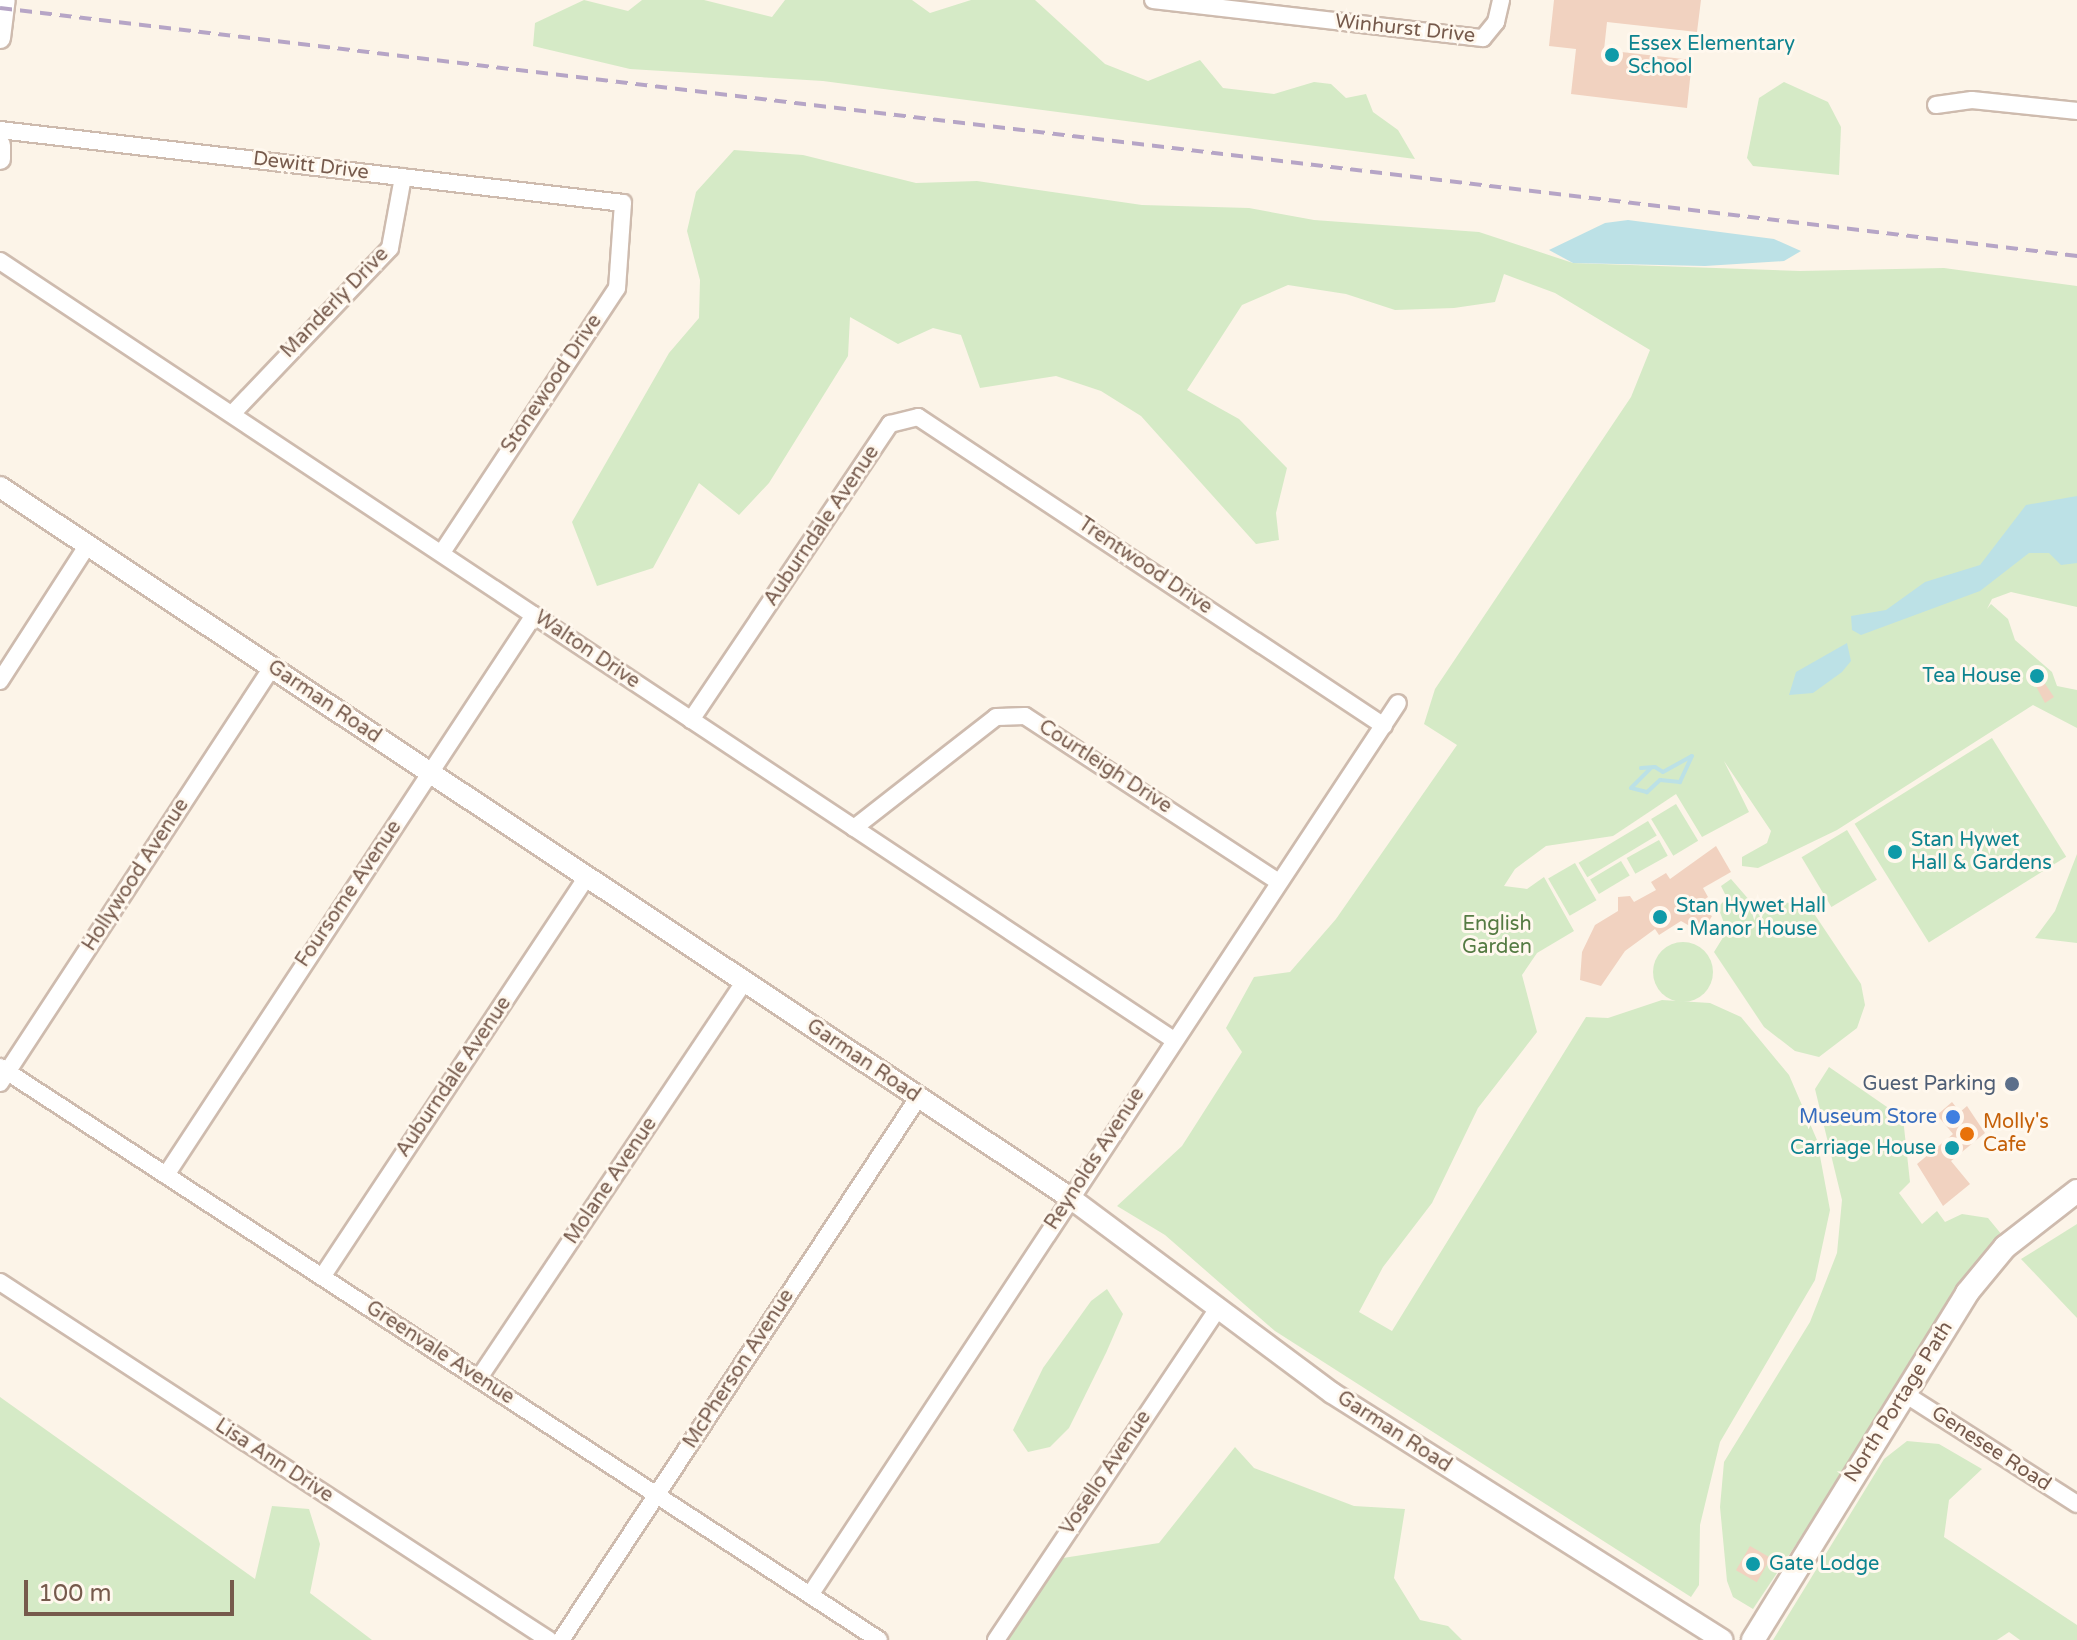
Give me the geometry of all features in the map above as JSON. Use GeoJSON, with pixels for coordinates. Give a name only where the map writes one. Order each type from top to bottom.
{"type":"FeatureCollection","features":[{"type":"Feature","properties":{"kind":"main road","name":"North Portage Path"},"geometry":{"type":"LineString","coordinates":[[1753,1640],[1967,1293],[2005,1247],[2077,1191]]}},
{"type":"Feature","properties":{"kind":"street"},"geometry":{"type":"LineString","coordinates":[[0,38],[5,0]]}},
{"type":"Feature","properties":{"kind":"street","name":"Winhurst Drive"},"geometry":{"type":"LineString","coordinates":[[1153,0],[1260,6],[1483,38],[1501,6]]}},
{"type":"Feature","properties":{"kind":"street"},"geometry":{"type":"LineString","coordinates":[[1936,105],[1972,100],[2077,111]]}},
{"type":"Feature","properties":{"kind":"street","name":"Dewitt Drive"},"geometry":{"type":"LineString","coordinates":[[0,130],[623,203]]}},
{"type":"Feature","properties":{"kind":"street"},"geometry":{"type":"LineString","coordinates":[[0,145],[0,159]]}},
{"type":"Feature","properties":{"kind":"street","name":"Manderly Drive"},"geometry":{"type":"LineString","coordinates":[[232,414],[390,248],[403,177]]}},
{"type":"Feature","properties":{"kind":"street","name":"Stonewood Drive"},"geometry":{"type":"LineString","coordinates":[[442,552],[617,288],[623,203]]}},
{"type":"Feature","properties":{"kind":"street","name":"Walton Drive"},"geometry":{"type":"LineString","coordinates":[[0,261],[1174,1040]]}},
{"type":"Feature","properties":{"kind":"street","name":"Auburndale Avenue"},"geometry":{"type":"LineString","coordinates":[[691,720],[890,424],[903,417]]}},
{"type":"Feature","properties":{"kind":"street","name":"Trentwood Drive"},"geometry":{"type":"LineString","coordinates":[[903,417],[931,424],[1384,726]]}},
{"type":"Feature","properties":{"kind":"street","name":"Garman Road"},"geometry":{"type":"LineString","coordinates":[[0,487],[1069,1197],[1332,1393],[1723,1640]]}},
{"type":"Feature","properties":{"kind":"street"},"geometry":{"type":"LineString","coordinates":[[0,681],[87,546]]}},
{"type":"Feature","properties":{"kind":"street","name":"Foursome Avenue"},"geometry":{"type":"LineString","coordinates":[[166,1175],[534,615]]}},
{"type":"Feature","properties":{"kind":"street","name":"Hollywood Avenue"},"geometry":{"type":"LineString","coordinates":[[2,1074],[272,668]]}},
{"type":"Feature","properties":{"kind":"street","name":"Reynolds Avenue"},"geometry":{"type":"LineString","coordinates":[[810,1595],[1069,1197],[1398,703]]}},
{"type":"Feature","properties":{"kind":"street","name":"Courtleigh Drive"},"geometry":{"type":"LineString","coordinates":[[854,828],[996,717],[1025,716],[1279,882]]}},
{"type":"Feature","properties":{"kind":"street","name":"Auburndale Avenue"},"geometry":{"type":"LineString","coordinates":[[322,1277],[586,878]]}},
{"type":"Feature","properties":{"kind":"street","name":"Molane Avenue"},"geometry":{"type":"LineString","coordinates":[[479,1378],[743,983]]}},
{"type":"Feature","properties":{"kind":"street","name":"Greenvale Avenue"},"geometry":{"type":"LineString","coordinates":[[2,1074],[166,1175],[879,1640]]}},
{"type":"Feature","properties":{"kind":"street","name":"McPherson Avenue"},"geometry":{"type":"LineString","coordinates":[[561,1640],[918,1098]]}},
{"type":"Feature","properties":{"kind":"street","name":"Lisa Ann Drive"},"geometry":{"type":"LineString","coordinates":[[0,1282],[549,1640]]}},
{"type":"Feature","properties":{"kind":"street","name":"Vosello Avenue"},"geometry":{"type":"LineString","coordinates":[[996,1640],[1219,1307]]}},
{"type":"Feature","properties":{"kind":"street","name":"Genesee Road"},"geometry":{"type":"LineString","coordinates":[[1905,1394],[2077,1504]]}},
{"type":"Feature","properties":{"kind":"green space"},"geometry":{"type":"Polygon","coordinates":[[[584,0],[628,11],[642,0],[704,0],[772,17],[785,0],[912,0],[930,13],[971,0],[1035,0],[1105,64],[1148,81],[1200,60],[1223,88],[1274,94],[1314,82],[1331,84],[1346,98],[1366,94],[1373,112],[1398,130],[1415,159],[823,81],[630,69],[533,46],[535,23],[584,0]]]}},
{"type":"Feature","properties":{"kind":"green space"},"geometry":{"type":"Polygon","coordinates":[[[1784,82],[1828,102],[1841,127],[1839,175],[1753,166],[1747,158],[1759,98],[1784,82]]]}},
{"type":"Feature","properties":{"kind":"green space","name":"English Garden"},"geometry":{"type":"Polygon","coordinates":[[[734,150],[803,155],[916,183],[977,181],[1142,205],[1249,208],[1314,220],[1479,232],[1573,263],[1800,271],[1944,268],[2077,286],[2077,607],[2011,592],[1992,599],[1987,609],[1991,604],[2008,619],[2015,640],[2052,672],[2057,686],[2077,690],[2077,728],[2033,705],[1837,830],[1758,868],[1742,866],[1742,857],[1767,843],[1771,831],[1724,761],[1749,812],[1702,837],[1676,794],[1613,836],[1546,846],[1515,869],[1504,886],[1527,889],[1544,877],[1574,931],[1537,953],[1522,975],[1537,1032],[1478,1108],[1432,1203],[1383,1267],[1359,1312],[1392,1331],[1586,1017],[1608,1018],[1662,1000],[1710,1003],[1741,1017],[1789,1075],[1817,1140],[1830,1210],[1815,1280],[1720,1442],[1700,1525],[1699,1585],[1691,1597],[1275,1331],[1165,1235],[1117,1206],[1182,1146],[1242,1052],[1226,1028],[1254,977],[1290,972],[1336,919],[1457,745],[1424,724],[1435,689],[1631,397],[1650,350],[1555,293],[1504,274],[1495,302],[1454,308],[1395,310],[1346,294],[1288,285],[1242,305],[1187,390],[1239,419],[1287,468],[1276,513],[1279,540],[1256,544],[1141,416],[1101,391],[1056,376],[980,388],[961,335],[933,328],[898,344],[850,317],[848,356],[769,483],[739,515],[699,483],[653,568],[597,586],[572,522],[669,353],[699,318],[700,280],[687,231],[696,192],[734,150]]]}},
{"type":"Feature","properties":{"kind":"green space"},"geometry":{"type":"Polygon","coordinates":[[[1992,738],[2066,857],[1929,943],[1855,824],[1992,738]]]}},
{"type":"Feature","properties":{"kind":"green space"},"geometry":{"type":"Polygon","coordinates":[[[1676,804],[1698,841],[1673,856],[1651,819],[1676,804]]]}},
{"type":"Feature","properties":{"kind":"green space"},"geometry":{"type":"Polygon","coordinates":[[[1648,821],[1657,836],[1587,877],[1579,863],[1648,821]]]}},
{"type":"Feature","properties":{"kind":"green space"},"geometry":{"type":"Polygon","coordinates":[[[1847,830],[1877,880],[1831,907],[1802,857],[1847,830]]]}},
{"type":"Feature","properties":{"kind":"green space"},"geometry":{"type":"Polygon","coordinates":[[[1659,840],[1668,856],[1635,874],[1627,858],[1659,840]]]}},
{"type":"Feature","properties":{"kind":"green space"},"geometry":{"type":"Polygon","coordinates":[[[2077,854],[2077,943],[2035,938],[2055,911],[2077,854]]]}},
{"type":"Feature","properties":{"kind":"green space"},"geometry":{"type":"Polygon","coordinates":[[[1621,861],[1630,876],[1599,894],[1590,880],[1621,861]]]}},
{"type":"Feature","properties":{"kind":"green space"},"geometry":{"type":"Polygon","coordinates":[[[1575,863],[1596,900],[1570,916],[1548,879],[1575,863]]]}},
{"type":"Feature","properties":{"kind":"green space"},"geometry":{"type":"Polygon","coordinates":[[[1731,879],[1751,902],[1799,903],[1811,909],[1861,984],[1865,1005],[1857,1028],[1819,1057],[1795,1051],[1764,1027],[1714,952],[1727,931],[1718,907],[1727,898],[1721,886],[1731,879]]]}},
{"type":"Feature","properties":{"kind":"green space"},"geometry":{"type":"Polygon","coordinates":[[[1683,942],[1694,944],[1704,951],[1711,961],[1711,983],[1704,993],[1694,1000],[1683,1002],[1672,1000],[1662,993],[1655,983],[1653,972],[1655,961],[1662,951],[1672,944],[1683,942]]]}},
{"type":"Feature","properties":{"kind":"green space"},"geometry":{"type":"Polygon","coordinates":[[[1829,1067],[1903,1118],[1910,1182],[1899,1193],[1922,1224],[1937,1211],[1945,1222],[1962,1214],[1988,1218],[2002,1235],[1753,1609],[1733,1597],[1727,1581],[1720,1507],[1724,1462],[1810,1322],[1837,1253],[1842,1200],[1815,1089],[1829,1067]]]}},
{"type":"Feature","properties":{"kind":"green space"},"geometry":{"type":"Polygon","coordinates":[[[2077,1224],[2077,1318],[2021,1259],[2077,1224]]]}},
{"type":"Feature","properties":{"kind":"green space"},"geometry":{"type":"Polygon","coordinates":[[[1107,1289],[1123,1314],[1106,1353],[1069,1428],[1050,1447],[1028,1452],[1013,1430],[1043,1368],[1091,1301],[1107,1289]]]}},
{"type":"Feature","properties":{"kind":"green space"},"geometry":{"type":"Polygon","coordinates":[[[0,1397],[255,1579],[272,1506],[309,1509],[320,1544],[310,1593],[372,1640],[0,1640],[0,1397]]]}},
{"type":"Feature","properties":{"kind":"green space"},"geometry":{"type":"Polygon","coordinates":[[[1907,1441],[1939,1444],[1982,1469],[1949,1500],[1944,1537],[2077,1625],[2077,1640],[2020,1640],[2009,1632],[1997,1640],[1773,1640],[1884,1459],[1907,1441]]]}},
{"type":"Feature","properties":{"kind":"green space"},"geometry":{"type":"Polygon","coordinates":[[[1235,1447],[1254,1468],[1354,1506],[1405,1509],[1394,1578],[1420,1620],[1448,1626],[1462,1640],[1008,1640],[1063,1558],[1159,1543],[1235,1447]]]}},
{"type":"Feature","properties":{"kind":"water"},"geometry":{"type":"Polygon","coordinates":[[[1628,220],[1774,239],[1801,251],[1784,261],[1705,266],[1573,263],[1549,250],[1605,223],[1628,220]]]}},
{"type":"Feature","properties":{"kind":"water"},"geometry":{"type":"Polygon","coordinates":[[[2077,496],[2077,563],[2061,565],[2049,553],[2029,553],[1980,591],[1861,635],[1852,630],[1851,616],[1886,610],[1925,582],[1980,565],[2026,505],[2077,496]]]}},
{"type":"Feature","properties":{"kind":"water"},"geometry":{"type":"Polygon","coordinates":[[[1847,643],[1851,661],[1842,672],[1813,693],[1789,695],[1796,672],[1847,643]]]}},
{"type":"Feature","properties":{"kind":"building","name":"Essex Elementary School"},"geometry":{"type":"Polygon","coordinates":[[[1554,0],[1701,0],[1697,32],[1607,22],[1604,50],[1692,60],[1687,108],[1571,94],[1576,49],[1549,46],[1554,0]]]}},
{"type":"Feature","properties":{"kind":"building"},"geometry":{"type":"Polygon","coordinates":[[[2035,669],[2054,697],[2045,703],[2029,673],[2035,669]]]}},
{"type":"Feature","properties":{"kind":"building","name":"Stan Hywet Hall - Manor House"},"geometry":{"type":"Polygon","coordinates":[[[1716,846],[1731,872],[1703,888],[1708,897],[1694,906],[1712,916],[1702,933],[1681,921],[1659,935],[1655,929],[1625,951],[1601,986],[1580,980],[1582,952],[1595,925],[1618,911],[1618,897],[1630,896],[1634,902],[1656,890],[1651,882],[1666,873],[1670,879],[1716,846]]]}},
{"type":"Feature","properties":{"kind":"building","name":"Carriage House"},"geometry":{"type":"Polygon","coordinates":[[[1952,1102],[1960,1112],[1967,1106],[1985,1133],[1951,1161],[1970,1184],[1943,1206],[1917,1164],[1953,1134],[1937,1115],[1952,1102]]]}},
{"type":"Feature","properties":{"kind":"building","name":"Gate Lodge"},"geometry":{"type":"Polygon","coordinates":[[[1750,1546],[1771,1558],[1757,1582],[1736,1570],[1750,1546]]]}},
{"type":"Feature","properties":{"kind":"waterway"},"geometry":{"type":"LineString","coordinates":[[1641,768],[1655,767],[1663,772],[1692,756],[1680,782],[1660,780],[1647,792],[1631,788],[1651,768]]}},
{"type":"Feature","properties":{"kind":"railway"},"geometry":{"type":"LineString","coordinates":[[0,8],[2077,256]]}},
{"type":"Feature","properties":{"kind":"place","name":"Essex Elementary School"},"geometry":{"type":"Point","coordinates":[1612,55]}},
{"type":"Feature","properties":{"kind":"place","name":"Tea House"},"geometry":{"type":"Point","coordinates":[2037,676]}},
{"type":"Feature","properties":{"kind":"place","name":"Stan Hywet Hall & Gardens"},"geometry":{"type":"Point","coordinates":[1895,852]}},
{"type":"Feature","properties":{"kind":"place","name":"Stan Hywet Hall - Manor House"},"geometry":{"type":"Point","coordinates":[1660,917]}},
{"type":"Feature","properties":{"kind":"place","name":"Guest Parking"},"geometry":{"type":"Point","coordinates":[2012,1084]}},
{"type":"Feature","properties":{"kind":"place","name":"Museum Store"},"geometry":{"type":"Point","coordinates":[1953,1117]}},
{"type":"Feature","properties":{"kind":"place","name":"Molly's Cafe"},"geometry":{"type":"Point","coordinates":[1967,1134]}},
{"type":"Feature","properties":{"kind":"place","name":"Carriage House"},"geometry":{"type":"Point","coordinates":[1952,1148]}},
{"type":"Feature","properties":{"kind":"place","name":"Gate Lodge"},"geometry":{"type":"Point","coordinates":[1753,1564]}}]}
